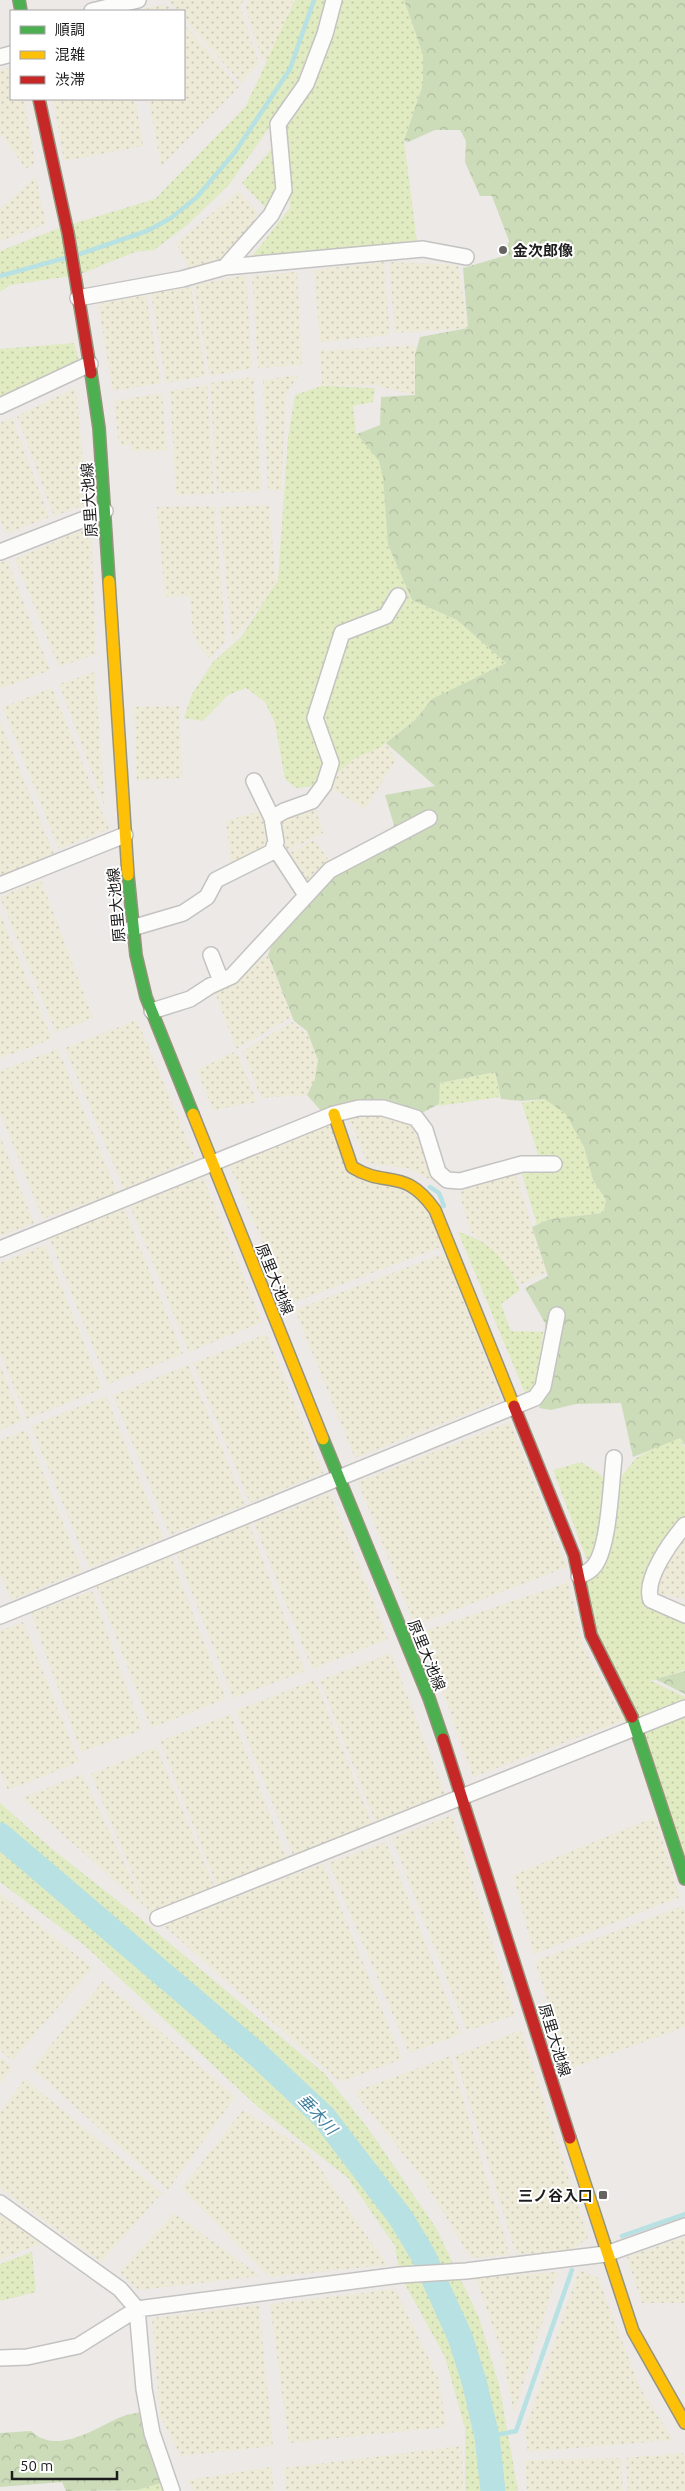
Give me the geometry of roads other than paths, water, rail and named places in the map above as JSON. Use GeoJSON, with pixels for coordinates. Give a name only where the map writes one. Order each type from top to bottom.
{"type":"FeatureCollection","features":[{"type":"Feature","properties":{"kind":"main road","name":"原里大池線"},"geometry":{"type":"LineString","coordinates":[[39,100],[68,233],[99,428],[132,928],[136,955],[152,1011],[339,1480],[429,1698],[606,2254],[633,2331],[651,2366],[685,2423]]}},
{"type":"Feature","properties":{"kind":"main road"},"geometry":{"type":"LineString","coordinates":[[334,1114],[352,1167],[372,1177],[400,1180],[415,1187],[435,1210],[574,1555],[591,1635],[637,1726],[685,1879]]}},
{"type":"Feature","properties":{"kind":"street"},"geometry":{"type":"LineString","coordinates":[[96,10],[138,0]]}},
{"type":"Feature","properties":{"kind":"street"},"geometry":{"type":"LineString","coordinates":[[225,267],[271,215],[284,190],[278,124],[306,84],[334,0]]}},
{"type":"Feature","properties":{"kind":"street"},"geometry":{"type":"LineString","coordinates":[[78,298],[182,279],[225,267],[423,249],[466,257]]}},
{"type":"Feature","properties":{"kind":"street"},"geometry":{"type":"LineString","coordinates":[[0,406],[90,364]]}},
{"type":"Feature","properties":{"kind":"street"},"geometry":{"type":"LineString","coordinates":[[0,552],[105,511]]}},
{"type":"Feature","properties":{"kind":"street"},"geometry":{"type":"LineString","coordinates":[[272,818],[284,811],[312,801],[324,785],[331,763],[315,718],[342,633],[386,616],[398,596]]}},
{"type":"Feature","properties":{"kind":"street"},"geometry":{"type":"LineString","coordinates":[[132,928],[183,913],[207,897],[216,880],[272,852],[276,842],[272,818],[254,782]]}},
{"type":"Feature","properties":{"kind":"street"},"geometry":{"type":"LineString","coordinates":[[152,1011],[190,999],[232,976],[330,870],[429,818]]}},
{"type":"Feature","properties":{"kind":"street"},"geometry":{"type":"LineString","coordinates":[[0,885],[126,835]]}},
{"type":"Feature","properties":{"kind":"street"},"geometry":{"type":"LineString","coordinates":[[274,846],[306,896]]}},
{"type":"Feature","properties":{"kind":"street"},"geometry":{"type":"LineString","coordinates":[[211,955],[221,981]]}},
{"type":"Feature","properties":{"kind":"street"},"geometry":{"type":"LineString","coordinates":[[0,1249],[334,1114],[359,1108],[383,1108],[416,1118],[425,1130],[438,1172],[447,1180],[460,1181],[522,1164],[554,1164]]}},
{"type":"Feature","properties":{"kind":"street"},"geometry":{"type":"LineString","coordinates":[[0,1616],[339,1480],[515,1408],[535,1398],[542,1387],[557,1315]]}},
{"type":"Feature","properties":{"kind":"street"},"geometry":{"type":"LineString","coordinates":[[579,1576],[589,1572],[596,1564],[603,1545],[614,1458]]}},
{"type":"Feature","properties":{"kind":"street"},"geometry":{"type":"LineString","coordinates":[[685,1525],[652,1577],[648,1592],[651,1600],[685,1615]]}},
{"type":"Feature","properties":{"kind":"street"},"geometry":{"type":"LineString","coordinates":[[158,1918],[685,1708]]}},
{"type":"Feature","properties":{"kind":"street"},"geometry":{"type":"LineString","coordinates":[[0,2203],[120,2289],[137,2309],[144,2389],[152,2433],[172,2491]]}},
{"type":"Feature","properties":{"kind":"street"},"geometry":{"type":"LineString","coordinates":[[0,2358],[27,2357],[78,2346],[137,2309],[400,2275],[466,2271],[606,2254],[685,2226]]}},
{"type":"Feature","properties":{"kind":"waterway"},"geometry":{"type":"LineString","coordinates":[[77,255],[147,231],[171,218],[197,197],[235,152],[290,69],[314,0]]}},
{"type":"Feature","properties":{"kind":"waterway"},"geometry":{"type":"LineString","coordinates":[[0,276],[65,258]]}},
{"type":"Feature","properties":{"kind":"waterway"},"geometry":{"type":"LineString","coordinates":[[430,1187],[439,1193],[444,1206]]}},
{"type":"Feature","properties":{"kind":"waterway","name":"垂木川"},"geometry":{"type":"LineString","coordinates":[[0,1835],[259,2056],[324,2117],[401,2218],[423,2255],[460,2337],[474,2381],[487,2437],[493,2491]]}},
{"type":"Feature","properties":{"kind":"waterway"},"geometry":{"type":"LineString","coordinates":[[622,2236],[685,2214]]}},
{"type":"Feature","properties":{"kind":"waterway"},"geometry":{"type":"LineString","coordinates":[[487,2437],[516,2431],[572,2270]]}},
{"type":"Feature","properties":{"kind":"place","name":"金次郎像"},"geometry":{"type":"Point","coordinates":[503,250]}},
{"type":"Feature","properties":{"kind":"place","name":"三ノ谷入口"},"geometry":{"type":"Point","coordinates":[603,2195]}}]}
